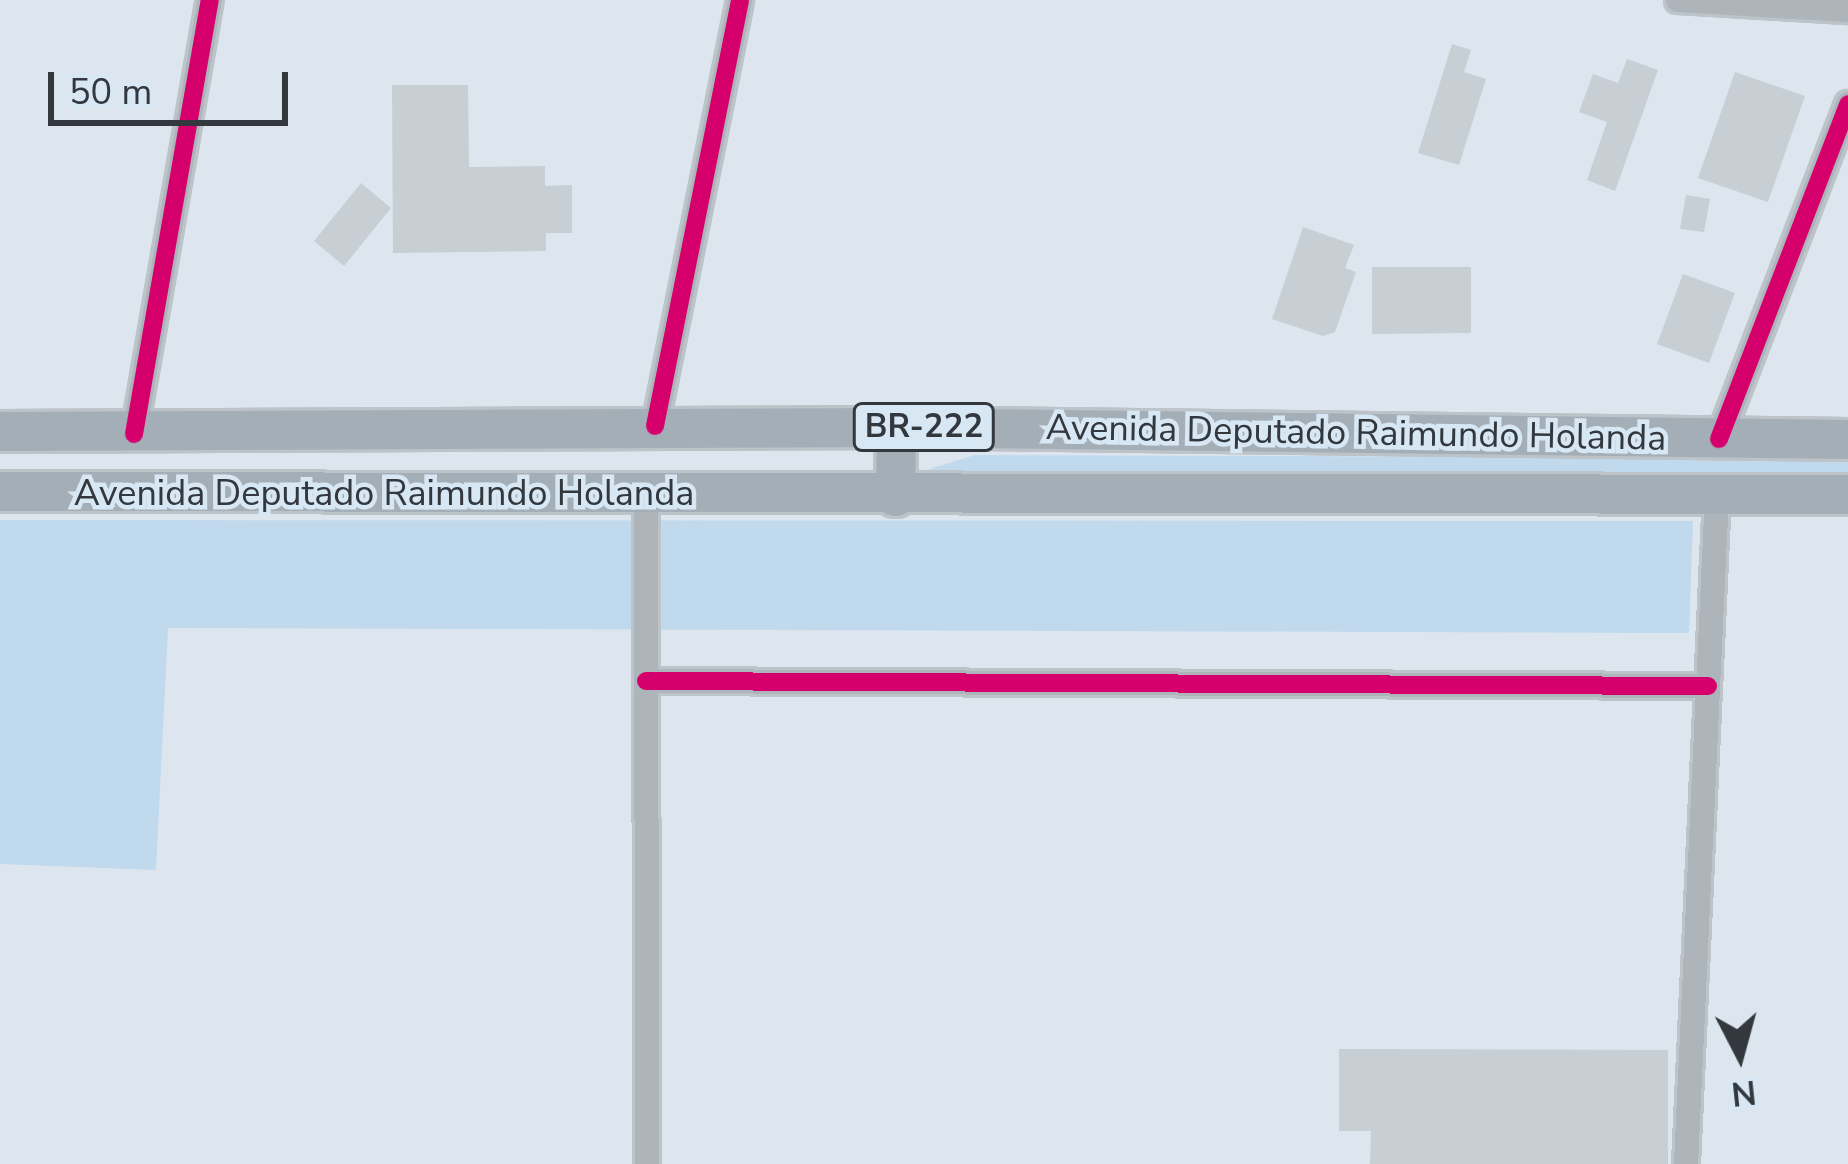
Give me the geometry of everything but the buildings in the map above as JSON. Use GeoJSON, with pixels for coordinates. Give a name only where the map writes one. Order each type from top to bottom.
{"type":"FeatureCollection","features":[{"type":"Feature","properties":{"kind":"main road","name":"Avenida Deputado Raimundo Holanda"},"geometry":{"type":"LineString","coordinates":[[18,432],[656,426],[1848,439]]}},
{"type":"Feature","properties":{"kind":"main road"},"geometry":{"type":"LineString","coordinates":[[895,496],[896,427]]}},
{"type":"Feature","properties":{"kind":"main road"},"geometry":{"type":"LineString","coordinates":[[17,491],[18,432]]}},
{"type":"Feature","properties":{"kind":"main road","name":"Avenida Deputado Raimundo Holanda"},"geometry":{"type":"LineString","coordinates":[[17,491],[646,497],[1848,494]]}},
{"type":"Feature","properties":{"kind":"street"},"geometry":{"type":"LineString","coordinates":[[134,434],[210,0]]}},
{"type":"Feature","properties":{"kind":"street"},"geometry":{"type":"LineString","coordinates":[[656,426],[740,0]]}},
{"type":"Feature","properties":{"kind":"street"},"geometry":{"type":"LineString","coordinates":[[1678,0],[1848,10]]}},
{"type":"Feature","properties":{"kind":"street"},"geometry":{"type":"LineString","coordinates":[[1719,439],[1848,104]]}},
{"type":"Feature","properties":{"kind":"street"},"geometry":{"type":"LineString","coordinates":[[1686,1164],[1717,495]]}},
{"type":"Feature","properties":{"kind":"street"},"geometry":{"type":"LineString","coordinates":[[646,497],[647,1164]]}},
{"type":"Feature","properties":{"kind":"street"},"geometry":{"type":"LineString","coordinates":[[646,681],[1708,686]]}},
{"type":"Feature","properties":{"kind":"shaded area"},"geometry":{"type":"Polygon","coordinates":[[[975,455],[1848,458],[1848,480],[930,482],[929,469],[975,455]]]}},
{"type":"Feature","properties":{"kind":"shaded area"},"geometry":{"type":"Polygon","coordinates":[[[0,520],[1693,521],[1689,633],[168,628],[156,870],[0,864],[0,520]]]}},
{"type":"Feature","properties":{"kind":"cycle path"},"geometry":{"type":"LineString","coordinates":[[134,434],[210,0]]}},
{"type":"Feature","properties":{"kind":"cycle path"},"geometry":{"type":"LineString","coordinates":[[655,426],[740,0]]}},
{"type":"Feature","properties":{"kind":"cycle path"},"geometry":{"type":"LineString","coordinates":[[1719,439],[1848,104]]}},
{"type":"Feature","properties":{"kind":"cycle path"},"geometry":{"type":"LineString","coordinates":[[646,681],[1708,686]]}}]}
